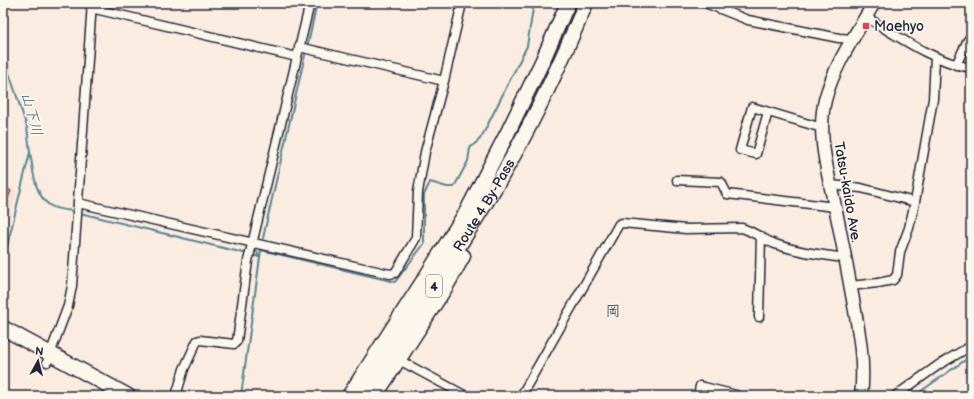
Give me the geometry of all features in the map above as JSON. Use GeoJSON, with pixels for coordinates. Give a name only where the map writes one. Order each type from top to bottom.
{"type":"FeatureCollection","features":[{"type":"Feature","properties":{"kind":"highway","name":"Route 4 By-Pass"},"geometry":{"type":"LineString","coordinates":[[361,393],[427,275],[463,218],[507,134],[542,62],[568,3]]}},
{"type":"Feature","properties":{"kind":"highway","name":"Route 4 By-Pass"},"geometry":{"type":"LineString","coordinates":[[361,393],[437,282],[500,178],[556,71],[586,3]]}},
{"type":"Feature","properties":{"kind":"highway"},"geometry":{"type":"LineString","coordinates":[[339,396],[460,210],[487,172]]}},
{"type":"Feature","properties":{"kind":"highway"},"geometry":{"type":"LineString","coordinates":[[361,393],[399,360],[445,288],[484,220],[500,178]]}},
{"type":"Feature","properties":{"kind":"highway"},"geometry":{"type":"LineString","coordinates":[[3,328],[111,396]]}},
{"type":"Feature","properties":{"kind":"highway"},"geometry":{"type":"LineString","coordinates":[[3,337],[128,396]]}},
{"type":"Feature","properties":{"kind":"main road","name":"Tatsu-kaido Ave."},"geometry":{"type":"LineString","coordinates":[[861,396],[862,356],[845,258],[830,185],[822,128],[825,102],[829,86],[853,39],[874,3]]}},
{"type":"Feature","properties":{"kind":"street"},"geometry":{"type":"LineString","coordinates":[[176,396],[184,370],[197,341],[200,340],[234,344],[237,341],[248,261],[310,3]]}},
{"type":"Feature","properties":{"kind":"street"},"geometry":{"type":"LineString","coordinates":[[78,203],[390,274],[395,273],[416,238],[418,192],[425,152],[444,81],[462,3]]}},
{"type":"Feature","properties":{"kind":"street"},"geometry":{"type":"LineString","coordinates":[[705,3],[748,20],[839,38],[853,39]]}},
{"type":"Feature","properties":{"kind":"street"},"geometry":{"type":"LineString","coordinates":[[49,358],[68,306],[72,286],[91,5],[297,57]]}},
{"type":"Feature","properties":{"kind":"street"},"geometry":{"type":"LineString","coordinates":[[866,18],[935,57],[956,65],[971,68]]}},
{"type":"Feature","properties":{"kind":"street"},"geometry":{"type":"LineString","coordinates":[[956,65],[968,40],[971,37]]}},
{"type":"Feature","properties":{"kind":"street"},"geometry":{"type":"LineString","coordinates":[[300,47],[444,81]]}},
{"type":"Feature","properties":{"kind":"street"},"geometry":{"type":"LineString","coordinates":[[850,286],[892,280],[897,275],[900,252],[915,202],[933,99],[935,57]]}},
{"type":"Feature","properties":{"kind":"street"},"geometry":{"type":"LineString","coordinates":[[768,112],[756,154],[740,150],[752,107],[822,128]]}},
{"type":"Feature","properties":{"kind":"street"},"geometry":{"type":"LineString","coordinates":[[677,180],[720,182],[727,194],[835,207]]}},
{"type":"Feature","properties":{"kind":"street"},"geometry":{"type":"LineString","coordinates":[[830,185],[861,188],[915,202]]}},
{"type":"Feature","properties":{"kind":"street"},"geometry":{"type":"LineString","coordinates":[[521,396],[619,224],[622,223],[686,229],[742,228],[750,230],[774,243],[793,249],[845,258]]}},
{"type":"Feature","properties":{"kind":"street"},"geometry":{"type":"LineString","coordinates":[[759,317],[761,236]]}},
{"type":"Feature","properties":{"kind":"street"},"geometry":{"type":"LineString","coordinates":[[895,396],[940,364],[971,346]]}},
{"type":"Feature","properties":{"kind":"street"},"geometry":{"type":"LineString","coordinates":[[399,360],[466,396]]}},
{"type":"Feature","properties":{"kind":"street"},"geometry":{"type":"LineString","coordinates":[[698,396],[700,386],[736,394],[736,396]]}},
{"type":"Feature","properties":{"kind":"shaded area"},"geometry":{"type":"Polygon","coordinates":[[[3,183],[16,190],[3,250],[3,183]]]}},
{"type":"Feature","properties":{"kind":"building"},"geometry":{"type":"Polygon","coordinates":[[[3,187],[11,191],[3,209],[3,187]]]}},
{"type":"Feature","properties":{"kind":"waterway"},"geometry":{"type":"LineString","coordinates":[[308,43],[317,3]]}},
{"type":"Feature","properties":{"kind":"waterway"},"geometry":{"type":"LineString","coordinates":[[261,250],[395,282],[424,244],[424,195],[430,182],[447,187],[454,187],[468,161],[470,148],[480,139],[484,132],[527,46],[534,3]]}},
{"type":"Feature","properties":{"kind":"waterway","name":"山下川"},"geometry":{"type":"LineString","coordinates":[[3,41],[9,73],[27,127],[30,152],[3,263]]}},
{"type":"Feature","properties":{"kind":"waterway"},"geometry":{"type":"LineString","coordinates":[[263,238],[305,55]]}},
{"type":"Feature","properties":{"kind":"waterway"},"geometry":{"type":"LineString","coordinates":[[30,152],[35,182],[45,202],[56,208],[75,211]]}},
{"type":"Feature","properties":{"kind":"waterway"},"geometry":{"type":"LineString","coordinates":[[80,213],[248,254]]}},
{"type":"Feature","properties":{"kind":"waterway"},"geometry":{"type":"LineString","coordinates":[[255,247],[259,257]]}},
{"type":"Feature","properties":{"kind":"waterway"},"geometry":{"type":"LineString","coordinates":[[241,396],[261,250]]}},
{"type":"Feature","properties":{"kind":"waterway"},"geometry":{"type":"LineString","coordinates":[[253,255],[259,257]]}},
{"type":"Feature","properties":{"kind":"waterway"},"geometry":{"type":"LineString","coordinates":[[914,396],[971,356]]}},
{"type":"Feature","properties":{"kind":"place","name":"Maehyo"},"geometry":{"type":"Point","coordinates":[866,26]}},
{"type":"Feature","properties":{"kind":"district","name":"岡"},"geometry":{"type":"Point","coordinates":[613,311]}}]}
